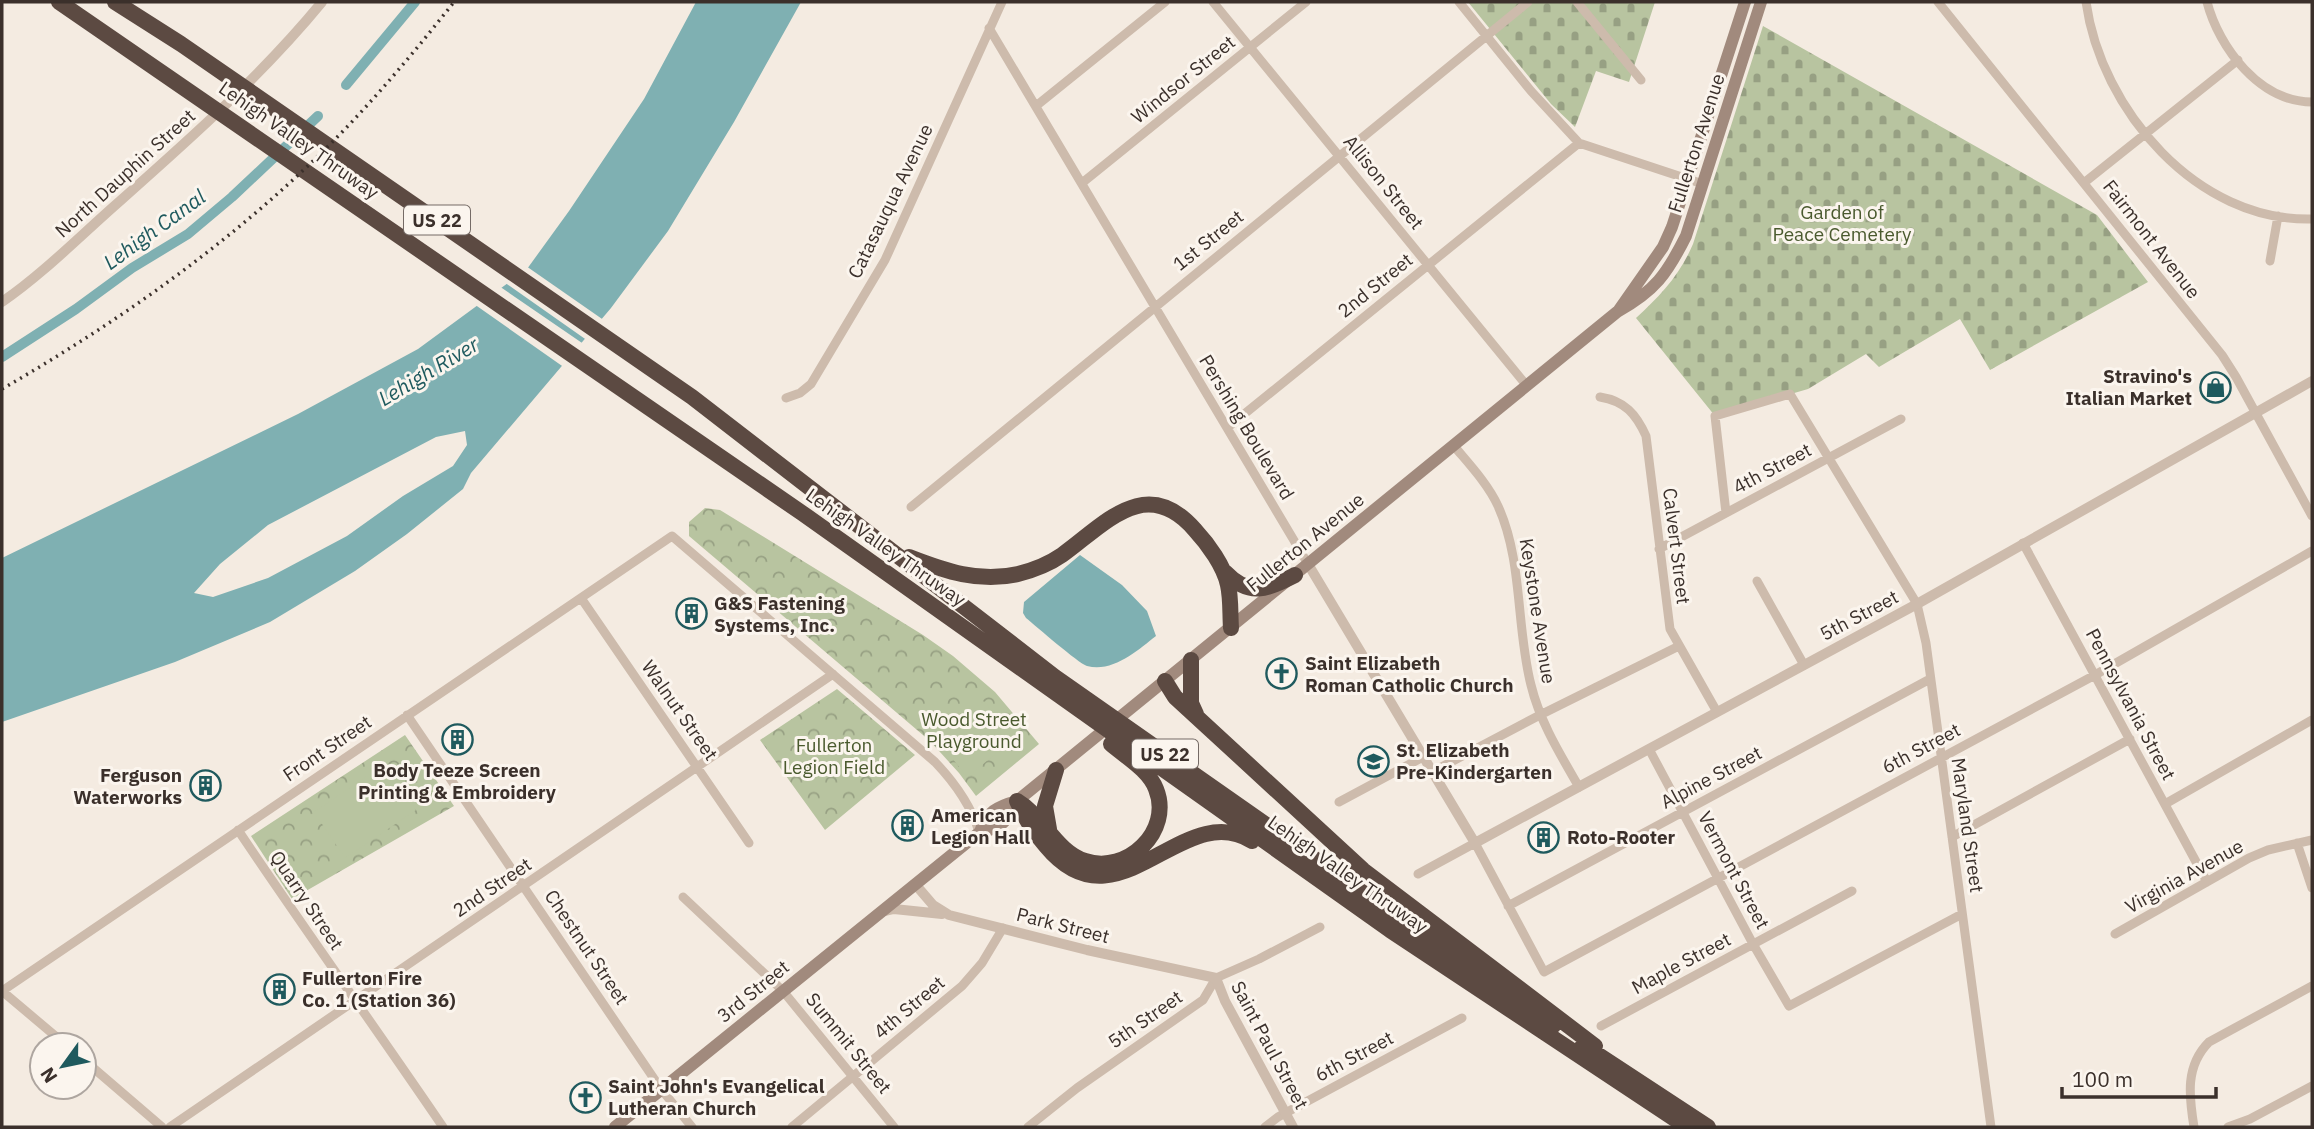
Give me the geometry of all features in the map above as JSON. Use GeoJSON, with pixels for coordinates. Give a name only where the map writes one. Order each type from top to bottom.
{"type":"FeatureCollection","features":[{"type":"Feature","properties":{"kind":"highway","name":"Lehigh Valley Thruway"},"geometry":{"type":"LineString","coordinates":[[60,2],[673,424],[1390,930],[1687,1127]]}},
{"type":"Feature","properties":{"kind":"highway","name":"Lehigh Valley Thruway"},"geometry":{"type":"LineString","coordinates":[[116,2],[181,44],[692,397],[1055,677],[1557,1028],[1708,1127]]}},
{"type":"Feature","properties":{"kind":"highway"},"geometry":{"type":"LineString","coordinates":[[893,551],[963,575],[1007,576],[1049,563],[1121,511],[1148,506],[1165,509],[1188,522],[1222,568],[1238,583],[1267,589],[1295,575]]}},
{"type":"Feature","properties":{"kind":"highway"},"geometry":{"type":"LineString","coordinates":[[1222,568],[1228,583],[1231,628]]}},
{"type":"Feature","properties":{"kind":"highway"},"geometry":{"type":"LineString","coordinates":[[1191,660],[1191,703],[1197,716]]}},
{"type":"Feature","properties":{"kind":"highway"},"geometry":{"type":"LineString","coordinates":[[1017,801],[1033,812],[1067,851],[1079,859],[1094,863],[1117,862],[1138,850],[1150,838],[1159,816],[1159,800],[1150,778],[1037,681]]}},
{"type":"Feature","properties":{"kind":"highway"},"geometry":{"type":"LineString","coordinates":[[1165,681],[1175,697],[1363,870],[1653,1091]]}},
{"type":"Feature","properties":{"kind":"highway"},"geometry":{"type":"LineString","coordinates":[[1050,831],[1045,806],[1056,770]]}},
{"type":"Feature","properties":{"kind":"highway"},"geometry":{"type":"LineString","coordinates":[[1017,801],[1026,821],[1053,854],[1066,865],[1083,873],[1103,876],[1121,873],[1202,835],[1232,833],[1248,838],[1390,930]]}},
{"type":"Feature","properties":{"kind":"main road","name":"Fullerton Avenue"},"geometry":{"type":"LineString","coordinates":[[1617,312],[1663,247],[1672,227],[1745,2]]}},
{"type":"Feature","properties":{"kind":"main road","name":"Fullerton Avenue"},"geometry":{"type":"LineString","coordinates":[[915,884],[979,832],[994,831],[1010,818],[1017,801],[1617,312],[1642,298],[1666,272],[1686,236],[1762,2]]}},
{"type":"Feature","properties":{"kind":"main road","name":"3rd Street"},"geometry":{"type":"LineString","coordinates":[[615,1127],[915,884]]}},
{"type":"Feature","properties":{"kind":"street","name":"North Dauphin Street"},"geometry":{"type":"LineString","coordinates":[[2,302],[35,276],[199,130],[272,59],[322,2]]}},
{"type":"Feature","properties":{"kind":"street","name":"Catasauqua Avenue"},"geometry":{"type":"LineString","coordinates":[[786,398],[800,393],[811,384],[885,260],[1002,2]]}},
{"type":"Feature","properties":{"kind":"street"},"geometry":{"type":"LineString","coordinates":[[1036,106],[1165,2]]}},
{"type":"Feature","properties":{"kind":"street","name":"Allison Street"},"geometry":{"type":"LineString","coordinates":[[1213,2],[1527,386]]}},
{"type":"Feature","properties":{"kind":"street","name":"Windsor Street"},"geometry":{"type":"LineString","coordinates":[[1082,184],[1306,2]]}},
{"type":"Feature","properties":{"kind":"street"},"geometry":{"type":"LineString","coordinates":[[1460,2],[1531,91],[1579,143],[1703,184]]}},
{"type":"Feature","properties":{"kind":"street","name":"1st Street"},"geometry":{"type":"LineString","coordinates":[[911,507],[1528,2]]}},
{"type":"Feature","properties":{"kind":"street"},"geometry":{"type":"LineString","coordinates":[[1577,2],[1641,80]]}},
{"type":"Feature","properties":{"kind":"street","name":"Fairmont Avenue"},"geometry":{"type":"LineString","coordinates":[[1938,2],[2222,355],[2312,516]]}},
{"type":"Feature","properties":{"kind":"street"},"geometry":{"type":"LineString","coordinates":[[2086,2],[2091,30],[2113,83],[2147,134],[2179,169],[2214,194],[2245,208],[2278,216],[2312,219]]}},
{"type":"Feature","properties":{"kind":"street"},"geometry":{"type":"LineString","coordinates":[[2207,2],[2218,29],[2238,60],[2254,78],[2278,95],[2312,102]]}},
{"type":"Feature","properties":{"kind":"street","name":"Pershing Boulevard"},"geometry":{"type":"LineString","coordinates":[[989,28],[1475,844]]}},
{"type":"Feature","properties":{"kind":"street"},"geometry":{"type":"LineString","coordinates":[[2085,182],[2238,60]]}},
{"type":"Feature","properties":{"kind":"street","name":"2nd Street"},"geometry":{"type":"LineString","coordinates":[[1227,428],[1579,143]]}},
{"type":"Feature","properties":{"kind":"street"},"geometry":{"type":"LineString","coordinates":[[2270,261],[2278,216]]}},
{"type":"Feature","properties":{"kind":"street","name":"5th Street"},"geometry":{"type":"LineString","coordinates":[[1418,874],[1917,604],[2312,381]]}},
{"type":"Feature","properties":{"kind":"street","name":"Maryland Street"},"geometry":{"type":"LineString","coordinates":[[1726,513],[1715,416],[1790,394],[1917,604],[1926,643],[1990,1127]]}},
{"type":"Feature","properties":{"kind":"street","name":"Calvert Street"},"geometry":{"type":"LineString","coordinates":[[1600,397],[1625,405],[1635,414],[1646,436],[1670,629],[1717,712]]}},
{"type":"Feature","properties":{"kind":"street","name":"4th Street"},"geometry":{"type":"LineString","coordinates":[[1659,549],[1901,419]]}},
{"type":"Feature","properties":{"kind":"street","name":"Keystone Avenue"},"geometry":{"type":"LineString","coordinates":[[1454,446],[1492,495],[1506,525],[1525,661],[1540,715],[1579,787]]}},
{"type":"Feature","properties":{"kind":"street","name":"Front Street"},"geometry":{"type":"LineString","coordinates":[[2,991],[673,536],[833,674]]}},
{"type":"Feature","properties":{"kind":"street","name":"Pennsylvania Street"},"geometry":{"type":"LineString","coordinates":[[2023,543],[2207,882]]}},
{"type":"Feature","properties":{"kind":"street","name":"6th Street"},"geometry":{"type":"LineString","coordinates":[[1508,906],[1544,972],[2095,675],[2312,551]]}},
{"type":"Feature","properties":{"kind":"street"},"geometry":{"type":"LineString","coordinates":[[1756,581],[1804,665]]}},
{"type":"Feature","properties":{"kind":"street","name":"Walnut Street"},"geometry":{"type":"LineString","coordinates":[[581,598],[749,843]]}},
{"type":"Feature","properties":{"kind":"street"},"geometry":{"type":"LineString","coordinates":[[1432,772],[1679,646]]}},
{"type":"Feature","properties":{"kind":"street"},"geometry":{"type":"LineString","coordinates":[[833,674],[943,771],[972,812],[979,832]]}},
{"type":"Feature","properties":{"kind":"street","name":"2nd Street"},"geometry":{"type":"LineString","coordinates":[[170,1127],[833,674]]}},
{"type":"Feature","properties":{"kind":"street","name":"Alpine Street"},"geometry":{"type":"LineString","coordinates":[[1508,906],[1930,679]]}},
{"type":"Feature","properties":{"kind":"street","name":"Chestnut Street"},"geometry":{"type":"LineString","coordinates":[[407,715],[662,1089],[692,1127]]}},
{"type":"Feature","properties":{"kind":"street"},"geometry":{"type":"LineString","coordinates":[[2165,804],[2312,720]]}},
{"type":"Feature","properties":{"kind":"street"},"geometry":{"type":"LineString","coordinates":[[1952,837],[2130,739]]}},
{"type":"Feature","properties":{"kind":"street","name":"Vermont Street"},"geometry":{"type":"LineString","coordinates":[[1649,749],[1789,1006],[1962,914]]}},
{"type":"Feature","properties":{"kind":"street"},"geometry":{"type":"LineString","coordinates":[[1339,802],[1423,757]]}},
{"type":"Feature","properties":{"kind":"street","name":"Quarry Street"},"geometry":{"type":"LineString","coordinates":[[238,830],[443,1127]]}},
{"type":"Feature","properties":{"kind":"street","name":"Virginia Avenue"},"geometry":{"type":"LineString","coordinates":[[2115,934],[2249,858],[2268,850],[2312,840]]}},
{"type":"Feature","properties":{"kind":"street"},"geometry":{"type":"LineString","coordinates":[[2297,843],[2312,888]]}},
{"type":"Feature","properties":{"kind":"street"},"geometry":{"type":"LineString","coordinates":[[1475,844],[1508,906]]}},
{"type":"Feature","properties":{"kind":"street","name":"Park Street"},"geometry":{"type":"LineString","coordinates":[[915,884],[933,905],[949,915],[1087,950],[1216,978]]}},
{"type":"Feature","properties":{"kind":"street","name":"Maple Street"},"geometry":{"type":"LineString","coordinates":[[1601,1026],[1852,891]]}},
{"type":"Feature","properties":{"kind":"street","name":"Summit Street"},"geometry":{"type":"LineString","coordinates":[[682,897],[783,991],[894,1127]]}},
{"type":"Feature","properties":{"kind":"street"},"geometry":{"type":"LineString","coordinates":[[879,913],[894,909],[949,915]]}},
{"type":"Feature","properties":{"kind":"street"},"geometry":{"type":"LineString","coordinates":[[1216,978],[1259,960],[1320,927]]}},
{"type":"Feature","properties":{"kind":"street","name":"4th Street"},"geometry":{"type":"LineString","coordinates":[[792,1127],[962,986],[982,963],[1003,928]]}},
{"type":"Feature","properties":{"kind":"street","name":"5th Street"},"geometry":{"type":"LineString","coordinates":[[1028,1127],[1077,1087],[1203,1000],[1216,978]]}},
{"type":"Feature","properties":{"kind":"street","name":"Saint Paul Street"},"geometry":{"type":"LineString","coordinates":[[1216,978],[1225,1001],[1293,1127]]}},
{"type":"Feature","properties":{"kind":"street"},"geometry":{"type":"LineString","coordinates":[[2194,1127],[2190,1080],[2194,1061],[2200,1051],[2209,1042],[2312,986]]}},
{"type":"Feature","properties":{"kind":"street"},"geometry":{"type":"LineString","coordinates":[[2,991],[49,1031]]}},
{"type":"Feature","properties":{"kind":"street","name":"6th Street"},"geometry":{"type":"LineString","coordinates":[[1265,1127],[1285,1113],[1461,1018]]}},
{"type":"Feature","properties":{"kind":"street"},"geometry":{"type":"LineString","coordinates":[[98,1072],[162,1127]]}},
{"type":"Feature","properties":{"kind":"street"},"geometry":{"type":"LineString","coordinates":[[2228,1127],[2250,1119],[2312,1086]]}},
{"type":"Feature","properties":{"kind":"green space"},"geometry":{"type":"Polygon","coordinates":[[[1468,2],[1655,2],[1629,82],[1596,71],[1575,127],[1551,104],[1468,2]]]}},
{"type":"Feature","properties":{"kind":"green space","name":"Garden of Peace Cemetery"},"geometry":{"type":"Polygon","coordinates":[[[1763,26],[2097,215],[2148,282],[1990,370],[1960,319],[1879,367],[1866,354],[1808,389],[1715,416],[1636,318],[1669,284],[1693,244],[1763,26]]]}},
{"type":"Feature","properties":{"kind":"green space","name":"Wood Street Playground"},"geometry":{"type":"Polygon","coordinates":[[[705,508],[720,510],[953,656],[995,692],[1039,744],[976,796],[930,741],[689,536],[689,522],[705,508]]]}},
{"type":"Feature","properties":{"kind":"green space","name":"Fullerton Legion Field"},"geometry":{"type":"Polygon","coordinates":[[[837,689],[915,755],[825,830],[760,740],[837,689]]]}},
{"type":"Feature","properties":{"kind":"green space"},"geometry":{"type":"Polygon","coordinates":[[[984,701],[1014,739],[967,777],[937,739],[984,701]]]}},
{"type":"Feature","properties":{"kind":"green space"},"geometry":{"type":"Polygon","coordinates":[[[405,735],[454,806],[292,899],[251,836],[405,735]]]}},
{"type":"Feature","properties":{"kind":"green space"},"geometry":{"type":"Polygon","coordinates":[[[385,764],[416,810],[345,858],[314,812],[385,764]]]}},
{"type":"Feature","properties":{"kind":"water","name":"Lehigh River"},"geometry":{"type":"Polygon","coordinates":[[[696,2],[801,2],[734,122],[668,231],[611,308],[471,473],[463,489],[355,571],[270,622],[175,662],[2,722],[2,558],[298,414],[418,349],[527,269],[644,99],[696,2]],[[465,431],[436,437],[268,525],[220,564],[194,593],[213,597],[268,578],[347,536],[403,496],[453,466],[467,445],[465,431]]]}},
{"type":"Feature","properties":{"kind":"water"},"geometry":{"type":"Polygon","coordinates":[[[1080,555],[1122,585],[1147,611],[1156,636],[1124,659],[1106,666],[1087,666],[1082,663],[1023,613],[1024,602],[1080,555]]]}},
{"type":"Feature","properties":{"kind":"pier"},"geometry":{"type":"Polygon","coordinates":[[[526,266],[605,321],[588,341],[504,282],[526,266]]]}},
{"type":"Feature","properties":{"kind":"pier"},"geometry":{"type":"Polygon","coordinates":[[[499,286],[585,345],[565,368],[474,304],[499,286]]]}},
{"type":"Feature","properties":{"kind":"waterway","name":"Lehigh Canal"},"geometry":{"type":"LineString","coordinates":[[346,85],[415,2]]}},
{"type":"Feature","properties":{"kind":"waterway","name":"Lehigh Canal"},"geometry":{"type":"LineString","coordinates":[[2,357],[76,309],[132,268],[188,234],[232,197],[318,116]]}},
{"type":"Feature","properties":{"kind":"railway"},"geometry":{"type":"LineString","coordinates":[[2,389],[139,302],[184,270],[268,202],[361,112],[454,2]]}},
{"type":"Feature","properties":{"kind":"place","name":"Stravino's Italian Market"},"geometry":{"type":"Point","coordinates":[2215,387]}},
{"type":"Feature","properties":{"kind":"place","name":"G&S Fastening Systems, Inc."},"geometry":{"type":"Point","coordinates":[691,614]}},
{"type":"Feature","properties":{"kind":"place","name":"Saint Elizabeth Roman Catholic Church"},"geometry":{"type":"Point","coordinates":[1282,674]}},
{"type":"Feature","properties":{"kind":"place","name":"Body Teeze Screen Printing & Embroidery"},"geometry":{"type":"Point","coordinates":[457,739]}},
{"type":"Feature","properties":{"kind":"place","name":"St. Elizabeth Pre-Kindergarten"},"geometry":{"type":"Point","coordinates":[1373,761]}},
{"type":"Feature","properties":{"kind":"place","name":"Ferguson Waterworks"},"geometry":{"type":"Point","coordinates":[205,786]}},
{"type":"Feature","properties":{"kind":"place","name":"American Legion Hall"},"geometry":{"type":"Point","coordinates":[908,826]}},
{"type":"Feature","properties":{"kind":"place","name":"Roto-Rooter"},"geometry":{"type":"Point","coordinates":[1544,837]}},
{"type":"Feature","properties":{"kind":"place","name":"Fullerton Fire Co. 1 (Station 36)"},"geometry":{"type":"Point","coordinates":[279,989]}},
{"type":"Feature","properties":{"kind":"place","name":"Saint John's Evangelical Lutheran Church"},"geometry":{"type":"Point","coordinates":[585,1097]}}]}
